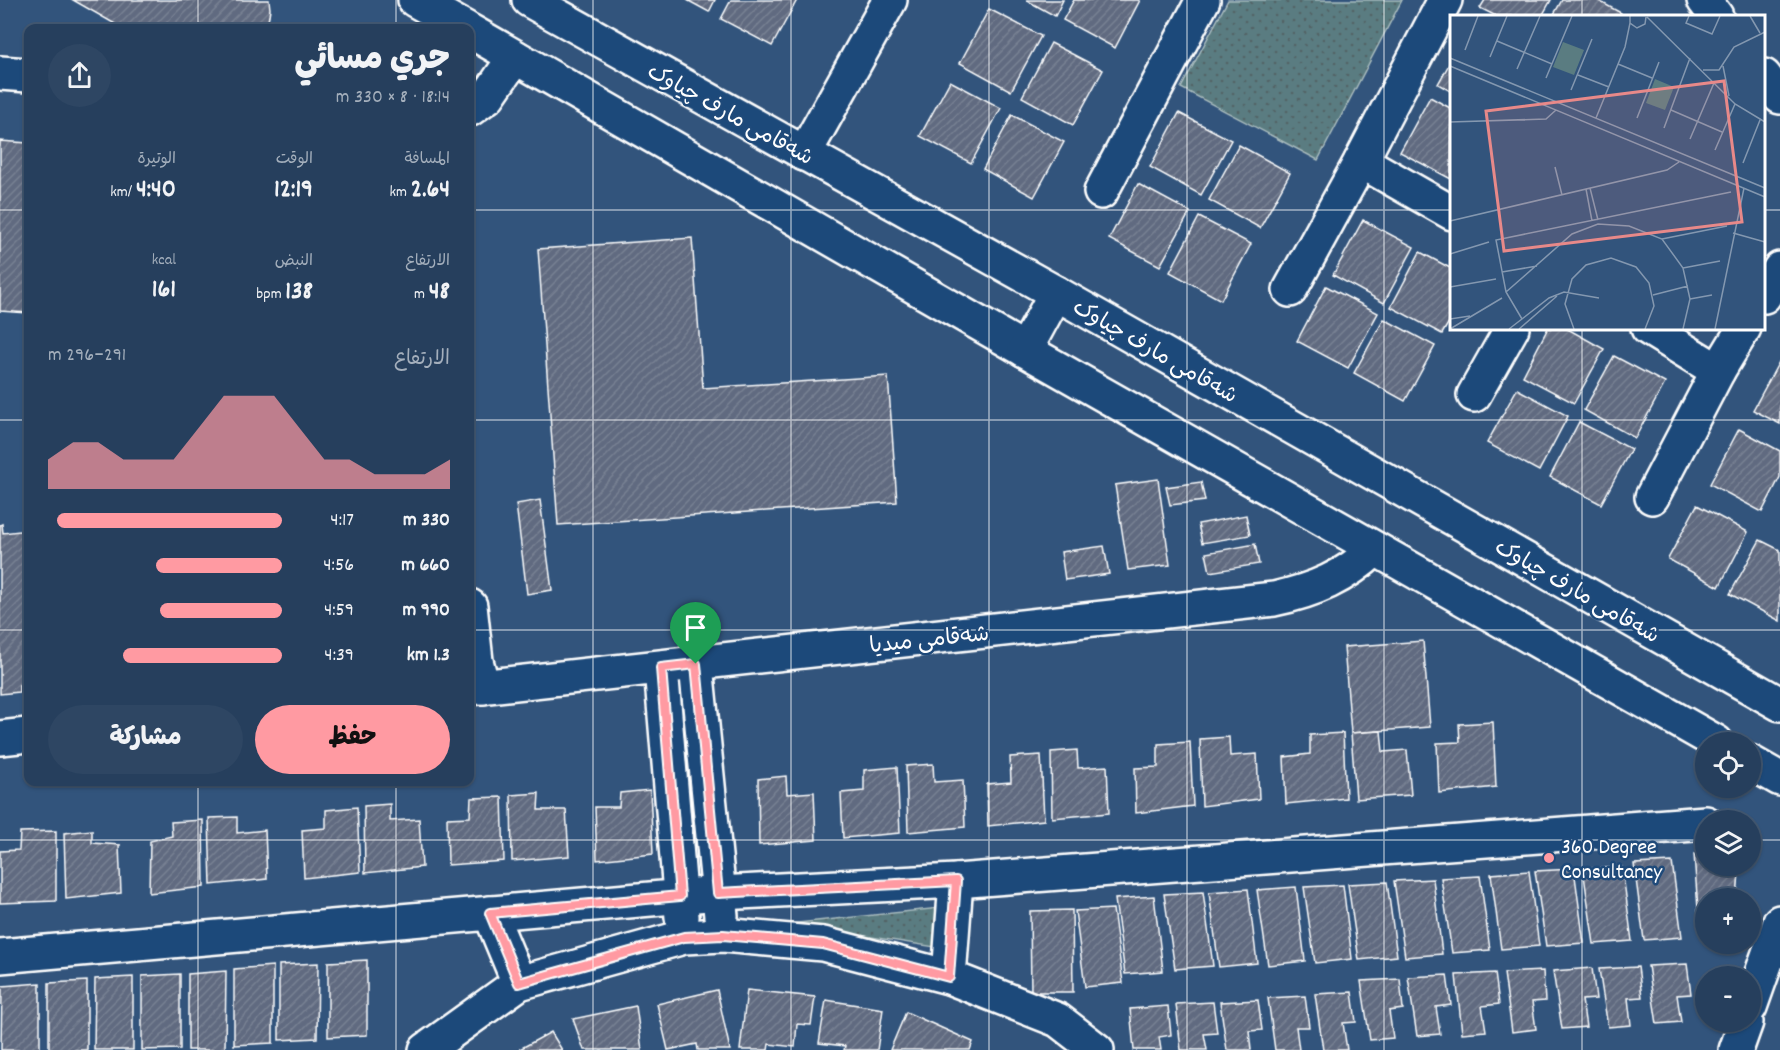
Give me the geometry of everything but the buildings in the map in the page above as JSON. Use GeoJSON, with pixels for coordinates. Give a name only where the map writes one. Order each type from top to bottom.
{"type":"FeatureCollection","features":[{"type":"Feature","properties":{"kind":"street"},"geometry":{"type":"LineString","coordinates":[[415,0],[458,24]]}},
{"type":"Feature","properties":{"kind":"street","name":"شەقامی مارف چیاوک"},"geometry":{"type":"LineString","coordinates":[[529,0],[1056,293],[1780,704]]}},
{"type":"Feature","properties":{"kind":"street"},"geometry":{"type":"LineString","coordinates":[[804,154],[890,0]]}},
{"type":"Feature","properties":{"kind":"street"},"geometry":{"type":"LineString","coordinates":[[1101,192],[1203,0]]}},
{"type":"Feature","properties":{"kind":"street"},"geometry":{"type":"LineString","coordinates":[[1290,290],[1361,162],[1445,0]]}},
{"type":"Feature","properties":{"kind":"street"},"geometry":{"type":"LineString","coordinates":[[474,33],[1025,350],[1698,732]]}},
{"type":"Feature","properties":{"kind":"street"},"geometry":{"type":"LineString","coordinates":[[474,106],[488,96],[515,57]]}},
{"type":"Feature","properties":{"kind":"street"},"geometry":{"type":"LineString","coordinates":[[0,73],[24,75]]}},
{"type":"Feature","properties":{"kind":"street"},"geometry":{"type":"LineString","coordinates":[[1765,77],[1780,97]]}},
{"type":"Feature","properties":{"kind":"street"},"geometry":{"type":"LineString","coordinates":[[1361,162],[1450,212]]}},
{"type":"Feature","properties":{"kind":"street"},"geometry":{"type":"LineString","coordinates":[[1765,294],[1780,269]]}},
{"type":"Feature","properties":{"kind":"street"},"geometry":{"type":"LineString","coordinates":[[1025,350],[1056,293]]}},
{"type":"Feature","properties":{"kind":"street"},"geometry":{"type":"LineString","coordinates":[[1474,395],[1511,330]]}},
{"type":"Feature","properties":{"kind":"street"},"geometry":{"type":"LineString","coordinates":[[1651,330],[1718,372]]}},
{"type":"Feature","properties":{"kind":"street"},"geometry":{"type":"LineString","coordinates":[[1652,497],[1743,330]]}},
{"type":"Feature","properties":{"kind":"street","name":"شەقامی میدیا"},"geometry":{"type":"LineString","coordinates":[[476,688],[1274,599],[1304,592],[1333,581],[1359,565],[1375,549]]}},
{"type":"Feature","properties":{"kind":"street"},"geometry":{"type":"LineString","coordinates":[[474,643],[476,688]]}},
{"type":"Feature","properties":{"kind":"street"},"geometry":{"type":"LineString","coordinates":[[696,664],[723,935]]}},
{"type":"Feature","properties":{"kind":"street"},"geometry":{"type":"LineString","coordinates":[[661,668],[684,937]]}},
{"type":"Feature","properties":{"kind":"street"},"geometry":{"type":"LineString","coordinates":[[0,738],[24,735]]}},
{"type":"Feature","properties":{"kind":"street"},"geometry":{"type":"LineString","coordinates":[[1761,768],[1780,779]]}},
{"type":"Feature","properties":{"kind":"street"},"geometry":{"type":"LineString","coordinates":[[0,956],[718,893],[956,881],[1695,824]]}},
{"type":"Feature","properties":{"kind":"street"},"geometry":{"type":"LineString","coordinates":[[949,977],[956,881]]}},
{"type":"Feature","properties":{"kind":"street"},"geometry":{"type":"LineString","coordinates":[[490,913],[519,983]]}},
{"type":"Feature","properties":{"kind":"street"},"geometry":{"type":"LineString","coordinates":[[1761,976],[1780,922]]}},
{"type":"Feature","properties":{"kind":"street"},"geometry":{"type":"LineString","coordinates":[[426,1050],[519,983],[684,937],[723,935],[823,944],[949,977],[1058,1020],[1097,1050]]}},
{"type":"Feature","properties":{"kind":"street"},"geometry":{"type":"LineString","coordinates":[[1736,1050],[1742,1032]]}},
{"type":"Feature","properties":{"kind":"green space"},"geometry":{"type":"Polygon","coordinates":[[[1228,0],[1402,0],[1318,160],[1181,88],[1228,0]]]}},
{"type":"Feature","properties":{"kind":"green space"},"geometry":{"type":"Polygon","coordinates":[[[940,908],[935,947],[788,924],[940,908]]]}},
{"type":"Feature","properties":{"kind":"place","name":"360 Degree Consultancy"},"geometry":{"type":"Point","coordinates":[1549,858]}},
{"type":"Feature","properties":{"kind":"route"},"geometry":{"type":"LineString","coordinates":[[696,664],[718,893],[956,881],[949,977],[823,944],[723,935],[684,937],[519,983],[490,913],[680,896],[661,668],[696,664]]}}]}
